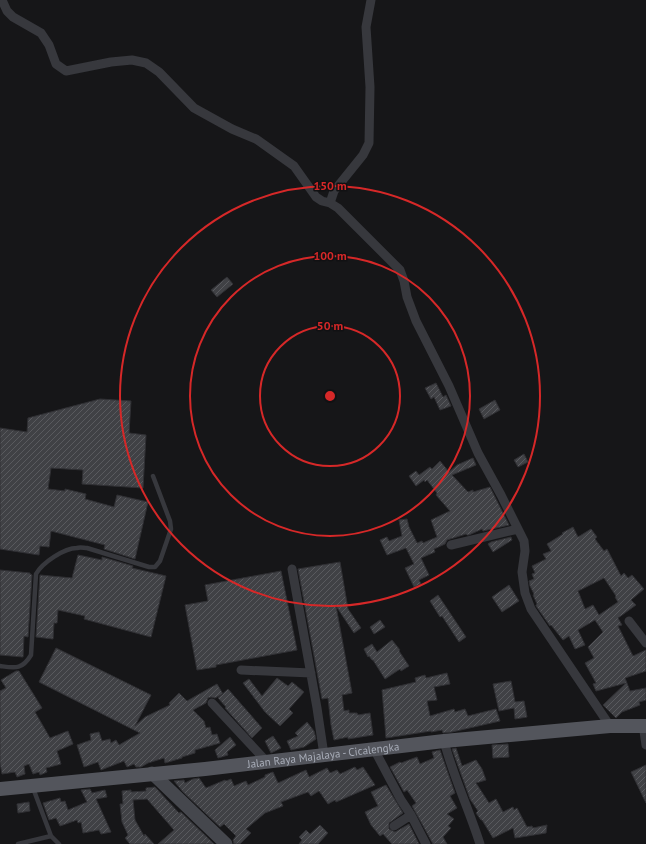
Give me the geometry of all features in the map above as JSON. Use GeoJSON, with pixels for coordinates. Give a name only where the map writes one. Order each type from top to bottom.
{"type":"FeatureCollection","features":[{"type":"Feature","properties":{"kind":"main road","name":"Jalan Raya Majalaya - Cicalengka"},"geometry":{"type":"LineString","coordinates":[[0,789],[267,762],[444,741],[610,726],[645,726]]}},
{"type":"Feature","properties":{"kind":"main road"},"geometry":{"type":"LineString","coordinates":[[152,773],[226,844]]}},
{"type":"Feature","properties":{"kind":"street"},"geometry":{"type":"LineString","coordinates":[[2,0],[7,12],[12,17],[41,33],[50,45],[56,64],[66,71],[111,62],[132,60],[146,63],[159,72],[194,108],[232,129],[256,139],[294,166],[316,197],[322,201],[330,203],[344,213],[400,270],[407,297],[416,320],[449,386],[478,453],[524,540],[525,551],[522,572],[525,593],[531,609],[610,726]]}},
{"type":"Feature","properties":{"kind":"street"},"geometry":{"type":"LineString","coordinates":[[330,203],[334,190],[363,154],[368,143],[370,87],[366,27],[371,0]]}},
{"type":"Feature","properties":{"kind":"street"},"geometry":{"type":"LineString","coordinates":[[451,545],[518,529]]}},
{"type":"Feature","properties":{"kind":"street"},"geometry":{"type":"LineString","coordinates":[[292,569],[324,755]]}},
{"type":"Feature","properties":{"kind":"street"},"geometry":{"type":"LineString","coordinates":[[629,621],[646,642]]}},
{"type":"Feature","properties":{"kind":"street"},"geometry":{"type":"LineString","coordinates":[[241,670],[311,673]]}},
{"type":"Feature","properties":{"kind":"street"},"geometry":{"type":"LineString","coordinates":[[212,703],[267,762]]}},
{"type":"Feature","properties":{"kind":"street"},"geometry":{"type":"LineString","coordinates":[[645,726],[644,731],[646,745]]}},
{"type":"Feature","properties":{"kind":"street"},"geometry":{"type":"LineString","coordinates":[[444,741],[449,761],[469,810],[480,844]]}},
{"type":"Feature","properties":{"kind":"street"},"geometry":{"type":"LineString","coordinates":[[374,749],[426,844]]}},
{"type":"Feature","properties":{"kind":"street"},"geometry":{"type":"LineString","coordinates":[[394,826],[411,815]]}},
{"type":"Feature","properties":{"kind":"lane"},"geometry":{"type":"LineString","coordinates":[[0,666],[15,668],[21,666],[31,655],[36,574],[43,564],[68,550],[77,548],[87,548],[149,567],[155,567],[160,561],[171,529],[170,521],[152,476]]}},
{"type":"Feature","properties":{"kind":"lane"},"geometry":{"type":"LineString","coordinates":[[32,786],[51,836],[59,844]]}},
{"type":"Feature","properties":{"kind":"lane"},"geometry":{"type":"LineString","coordinates":[[18,844],[51,836]]}},
{"type":"Feature","properties":{"kind":"building"},"geometry":{"type":"Polygon","coordinates":[[[227,277],[233,284],[217,297],[211,290],[227,277]]]}},
{"type":"Feature","properties":{"kind":"building"},"geometry":{"type":"Polygon","coordinates":[[[436,383],[443,397],[446,395],[451,406],[440,410],[434,397],[431,399],[425,388],[436,383]]]}},
{"type":"Feature","properties":{"kind":"building"},"geometry":{"type":"Polygon","coordinates":[[[100,399],[131,401],[129,433],[146,435],[143,488],[82,484],[83,470],[51,468],[48,489],[65,491],[65,489],[86,494],[85,499],[114,507],[117,495],[148,502],[135,559],[104,549],[105,545],[51,531],[49,547],[40,546],[39,555],[0,549],[0,428],[27,432],[28,418],[100,399]]]}},
{"type":"Feature","properties":{"kind":"building"},"geometry":{"type":"Polygon","coordinates":[[[495,400],[500,410],[484,419],[479,409],[495,400]]]}},
{"type":"Feature","properties":{"kind":"building"},"geometry":{"type":"Polygon","coordinates":[[[524,454],[528,462],[518,467],[514,460],[524,454]]]}},
{"type":"Feature","properties":{"kind":"building"},"geometry":{"type":"Polygon","coordinates":[[[473,458],[476,465],[452,475],[468,492],[490,487],[509,525],[483,531],[482,529],[469,535],[466,534],[447,540],[445,544],[434,549],[435,552],[421,558],[429,575],[419,580],[421,584],[414,587],[405,568],[414,564],[406,548],[387,555],[380,540],[387,537],[389,541],[402,536],[399,520],[407,519],[409,527],[417,543],[422,541],[423,543],[437,537],[431,520],[450,511],[436,495],[437,493],[427,480],[425,482],[424,480],[416,486],[409,476],[416,471],[419,475],[430,467],[432,469],[440,461],[449,472],[457,465],[473,458]]]}},
{"type":"Feature","properties":{"kind":"building"},"geometry":{"type":"Polygon","coordinates":[[[573,527],[578,537],[591,529],[597,537],[595,539],[604,551],[607,549],[621,576],[624,573],[628,578],[632,575],[644,589],[631,600],[636,605],[618,618],[622,625],[618,626],[633,656],[646,650],[646,671],[625,678],[630,691],[646,688],[646,700],[639,702],[640,705],[622,712],[616,718],[603,705],[626,683],[596,691],[593,684],[596,683],[585,663],[594,658],[588,647],[603,632],[595,620],[578,630],[585,645],[575,649],[569,636],[563,640],[551,625],[550,626],[536,606],[537,604],[533,595],[534,594],[530,586],[529,581],[534,579],[532,574],[535,573],[532,566],[546,559],[543,554],[551,551],[547,544],[563,534],[562,533],[573,527]],[[604,578],[578,591],[585,609],[593,605],[599,615],[618,602],[615,597],[616,596],[604,578]]]}},
{"type":"Feature","properties":{"kind":"building"},"geometry":{"type":"Polygon","coordinates":[[[511,537],[512,540],[493,552],[488,544],[491,542],[511,537]]]}},
{"type":"Feature","properties":{"kind":"building"},"geometry":{"type":"Polygon","coordinates":[[[78,555],[102,560],[102,557],[133,566],[132,568],[166,576],[151,637],[84,619],[85,616],[58,610],[57,623],[54,623],[53,639],[36,637],[40,575],[72,578],[78,555]]]}},
{"type":"Feature","properties":{"kind":"building"},"geometry":{"type":"Polygon","coordinates":[[[340,562],[348,609],[361,628],[354,633],[336,606],[352,693],[342,695],[344,711],[349,710],[349,713],[357,713],[358,715],[370,713],[373,735],[334,740],[328,698],[322,699],[298,569],[340,562]]]}},
{"type":"Feature","properties":{"kind":"building"},"geometry":{"type":"Polygon","coordinates":[[[0,570],[30,573],[32,575],[28,637],[24,636],[23,657],[0,655],[0,570]]]}},
{"type":"Feature","properties":{"kind":"building"},"geometry":{"type":"Polygon","coordinates":[[[281,571],[297,650],[197,670],[185,605],[208,601],[205,585],[281,571]]]}},
{"type":"Feature","properties":{"kind":"building"},"geometry":{"type":"Polygon","coordinates":[[[509,585],[519,601],[502,612],[492,597],[509,585]]]}},
{"type":"Feature","properties":{"kind":"building"},"geometry":{"type":"Polygon","coordinates":[[[438,595],[466,637],[459,642],[430,601],[438,595]]]}},
{"type":"Feature","properties":{"kind":"building"},"geometry":{"type":"Polygon","coordinates":[[[380,620],[385,627],[374,634],[370,627],[380,620]]]}},
{"type":"Feature","properties":{"kind":"building"},"geometry":{"type":"Polygon","coordinates":[[[392,640],[400,650],[399,651],[409,666],[401,671],[400,669],[385,679],[373,660],[369,656],[368,657],[364,649],[372,644],[377,652],[392,640]]]}},
{"type":"Feature","properties":{"kind":"building"},"geometry":{"type":"Polygon","coordinates":[[[56,648],[151,695],[135,726],[145,717],[170,705],[169,703],[179,693],[187,701],[217,684],[223,694],[215,698],[208,698],[206,703],[193,710],[204,721],[206,728],[210,727],[212,735],[217,734],[220,743],[195,750],[195,753],[165,763],[164,758],[141,767],[136,767],[134,764],[127,767],[124,761],[101,770],[98,762],[84,767],[77,745],[91,740],[90,734],[99,732],[102,741],[110,739],[111,743],[116,740],[119,745],[140,733],[39,682],[56,648]]]}},
{"type":"Feature","properties":{"kind":"building"},"geometry":{"type":"Polygon","coordinates":[[[16,671],[19,671],[42,708],[35,712],[50,738],[68,731],[73,744],[57,751],[61,764],[46,768],[47,772],[40,775],[39,772],[33,774],[29,764],[24,766],[25,774],[17,777],[15,772],[2,774],[0,763],[0,691],[6,688],[1,680],[16,671]]]}},
{"type":"Feature","properties":{"kind":"building"},"geometry":{"type":"Polygon","coordinates":[[[447,673],[450,684],[434,687],[437,700],[427,701],[430,716],[454,709],[455,712],[465,709],[468,716],[496,709],[500,721],[452,732],[443,733],[442,730],[431,731],[386,738],[382,690],[416,682],[415,678],[425,675],[426,678],[447,673]]]}},
{"type":"Feature","properties":{"kind":"building"},"geometry":{"type":"Polygon","coordinates":[[[277,678],[288,686],[292,682],[304,692],[289,709],[293,713],[280,726],[265,712],[243,683],[249,679],[262,696],[277,678]]]}},
{"type":"Feature","properties":{"kind":"building"},"geometry":{"type":"Polygon","coordinates":[[[511,681],[515,702],[524,701],[527,717],[515,719],[514,708],[499,711],[493,684],[511,681]]]}},
{"type":"Feature","properties":{"kind":"building"},"geometry":{"type":"Polygon","coordinates":[[[228,689],[262,728],[252,738],[218,698],[228,689]]]}},
{"type":"Feature","properties":{"kind":"building"},"geometry":{"type":"Polygon","coordinates":[[[307,722],[314,731],[316,739],[304,747],[291,750],[287,741],[298,736],[295,733],[307,722]]]}},
{"type":"Feature","properties":{"kind":"building"},"geometry":{"type":"Polygon","coordinates":[[[273,736],[281,748],[271,753],[265,741],[273,736]]]}},
{"type":"Feature","properties":{"kind":"building"},"geometry":{"type":"Polygon","coordinates":[[[230,737],[236,745],[227,752],[228,755],[218,758],[215,750],[230,737]]]}},
{"type":"Feature","properties":{"kind":"building"},"geometry":{"type":"Polygon","coordinates":[[[508,744],[509,757],[493,758],[492,745],[508,744]]]}},
{"type":"Feature","properties":{"kind":"building"},"geometry":{"type":"Polygon","coordinates":[[[456,748],[462,766],[476,760],[482,769],[486,780],[476,783],[489,803],[496,799],[503,812],[513,807],[514,810],[517,808],[527,827],[532,826],[533,828],[547,825],[546,833],[515,838],[513,828],[493,838],[476,813],[478,811],[470,799],[452,749],[456,748]]]}},
{"type":"Feature","properties":{"kind":"building"},"geometry":{"type":"Polygon","coordinates":[[[440,750],[455,793],[450,796],[457,808],[447,814],[454,819],[448,826],[451,828],[443,837],[447,844],[433,844],[412,806],[416,803],[407,790],[404,792],[390,767],[400,762],[401,763],[417,757],[420,764],[434,758],[432,752],[440,750]]]}},
{"type":"Feature","properties":{"kind":"building"},"geometry":{"type":"Polygon","coordinates":[[[646,765],[646,803],[631,772],[646,765]]]}},
{"type":"Feature","properties":{"kind":"building"},"geometry":{"type":"Polygon","coordinates":[[[355,767],[357,770],[363,767],[375,785],[328,804],[319,791],[311,796],[308,792],[281,802],[283,806],[265,813],[246,829],[251,833],[240,844],[234,844],[233,840],[236,836],[224,824],[220,827],[183,792],[174,781],[184,780],[185,783],[199,778],[206,788],[231,779],[234,786],[246,781],[248,785],[273,772],[278,783],[306,770],[309,777],[327,768],[330,773],[337,770],[340,774],[355,767]]]}},
{"type":"Feature","properties":{"kind":"building"},"geometry":{"type":"Polygon","coordinates":[[[386,785],[403,813],[389,823],[389,829],[395,832],[409,824],[419,844],[392,844],[383,834],[380,836],[371,825],[365,812],[378,806],[371,792],[386,785]]]}},
{"type":"Feature","properties":{"kind":"building"},"geometry":{"type":"Polygon","coordinates":[[[155,787],[179,813],[181,812],[214,844],[158,844],[174,830],[147,799],[133,800],[135,820],[144,836],[145,834],[154,844],[130,844],[125,838],[128,835],[122,822],[120,804],[123,804],[122,791],[146,791],[146,788],[155,787]]]}},
{"type":"Feature","properties":{"kind":"building"},"geometry":{"type":"Polygon","coordinates":[[[90,789],[92,793],[105,790],[107,797],[96,799],[111,832],[101,834],[99,830],[83,833],[81,822],[78,823],[77,820],[60,826],[56,818],[49,820],[43,803],[60,798],[61,802],[65,801],[68,810],[87,802],[81,790],[90,789]]]}},
{"type":"Feature","properties":{"kind":"building"},"geometry":{"type":"Polygon","coordinates":[[[29,802],[30,811],[18,813],[17,804],[29,802]]]}},
{"type":"Feature","properties":{"kind":"building"},"geometry":{"type":"Polygon","coordinates":[[[320,825],[328,833],[318,844],[299,844],[302,840],[299,837],[306,830],[310,834],[320,825]]]}}]}
